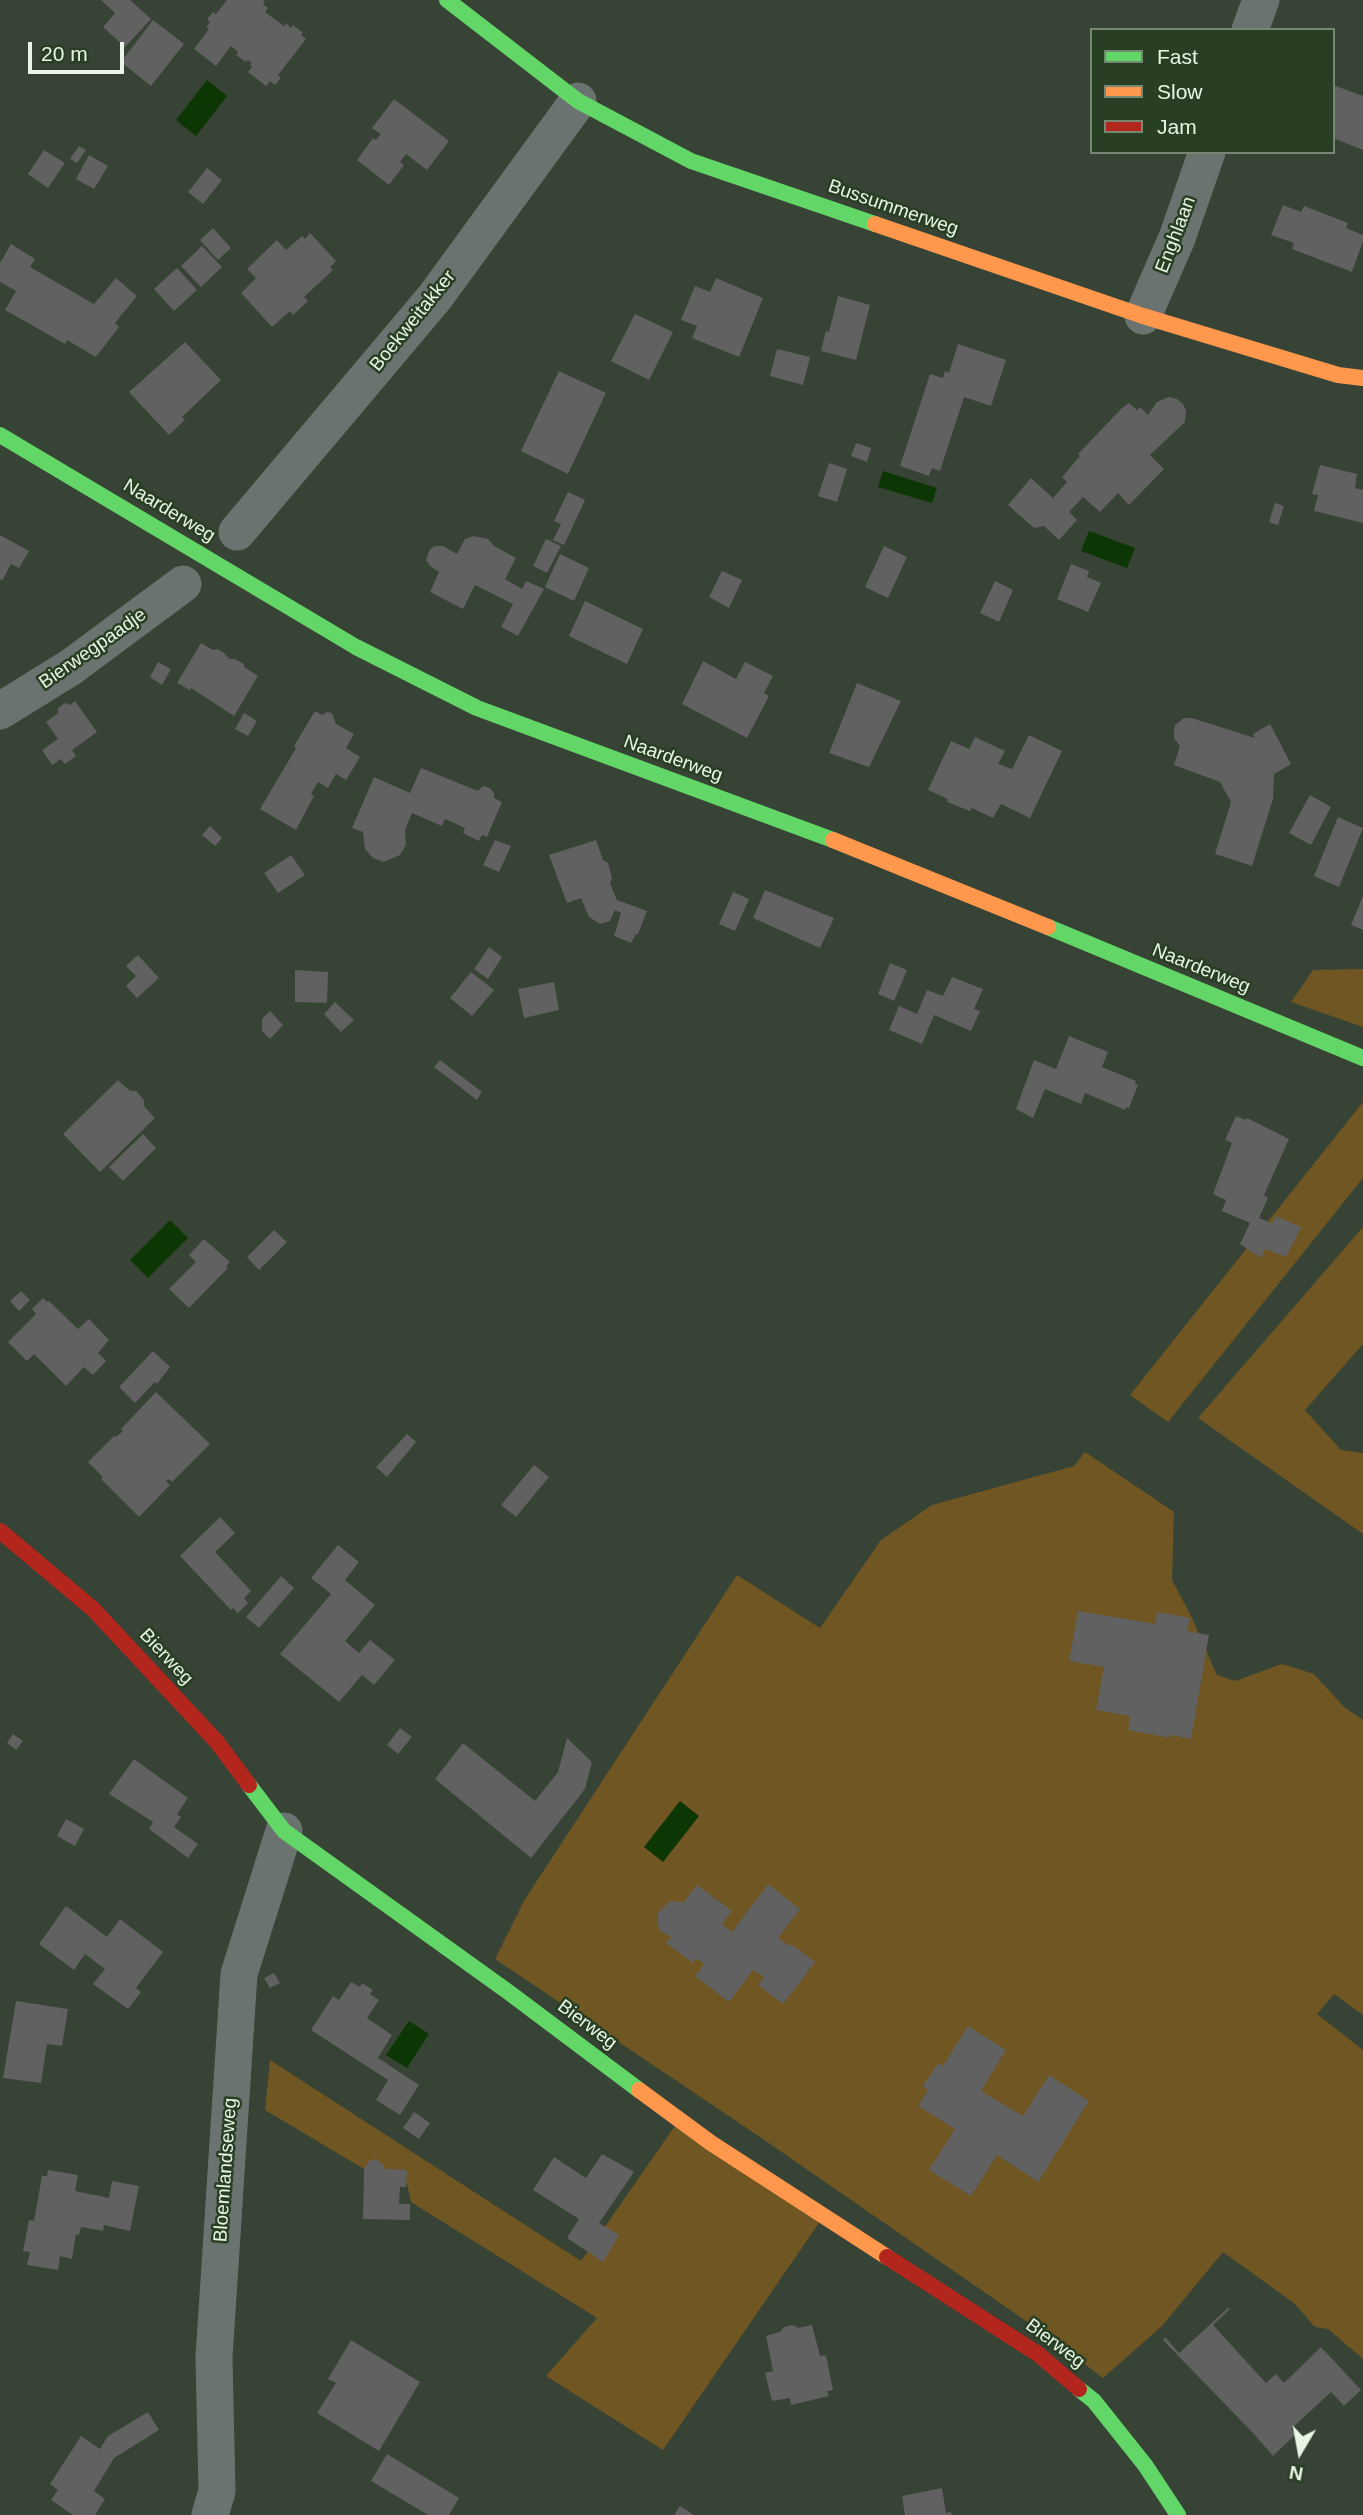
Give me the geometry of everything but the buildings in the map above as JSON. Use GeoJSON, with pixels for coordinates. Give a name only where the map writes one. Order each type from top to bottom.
{"type":"FeatureCollection","features":[{"type":"Feature","properties":{"kind":"street","name":"Bussummerweg"},"geometry":{"type":"LineString","coordinates":[[447,0],[578,101],[691,161],[1143,316],[1338,375],[1363,378]]}},
{"type":"Feature","properties":{"kind":"street"},"geometry":{"type":"LineString","coordinates":[[1251,28],[1261,0]]}},
{"type":"Feature","properties":{"kind":"street","name":"Boekweitakker"},"geometry":{"type":"LineString","coordinates":[[237,532],[435,297],[578,101]]}},
{"type":"Feature","properties":{"kind":"street","name":"Enghlaan"},"geometry":{"type":"LineString","coordinates":[[1143,316],[1177,238],[1206,154]]}},
{"type":"Feature","properties":{"kind":"street","name":"Naarderweg"},"geometry":{"type":"LineString","coordinates":[[0,435],[356,647],[477,708],[889,861],[1363,1058]]}},
{"type":"Feature","properties":{"kind":"street","name":"Bierwegpaadje"},"geometry":{"type":"LineString","coordinates":[[0,711],[71,667],[183,584]]}},
{"type":"Feature","properties":{"kind":"street","name":"Bierweg"},"geometry":{"type":"LineString","coordinates":[[0,1531],[103,1620],[217,1742],[284,1831],[507,1991],[711,2143],[1038,2354],[1094,2401],[1145,2465],[1178,2515]]}},
{"type":"Feature","properties":{"kind":"street","name":"Bloemlandseweg"},"geometry":{"type":"LineString","coordinates":[[210,2515],[216,2491],[214,2357],[239,1975],[284,1831]]}},
{"type":"Feature","properties":{"kind":"shaded area"},"geometry":{"type":"Polygon","coordinates":[[[207,80],[227,96],[196,136],[176,120],[207,80]]]}},
{"type":"Feature","properties":{"kind":"shaded area"},"geometry":{"type":"Polygon","coordinates":[[[883,471],[937,488],[932,503],[878,487],[883,471]]]}},
{"type":"Feature","properties":{"kind":"shaded area"},"geometry":{"type":"Polygon","coordinates":[[[1089,531],[1135,548],[1127,568],[1081,551],[1089,531]]]}},
{"type":"Feature","properties":{"kind":"shaded area"},"geometry":{"type":"Polygon","coordinates":[[[1363,969],[1363,1027],[1291,1002],[1313,970],[1363,969]]]}},
{"type":"Feature","properties":{"kind":"shaded area"},"geometry":{"type":"Polygon","coordinates":[[[1363,1102],[1363,1178],[1168,1422],[1130,1395],[1363,1102]]]}},
{"type":"Feature","properties":{"kind":"shaded area"},"geometry":{"type":"Polygon","coordinates":[[[170,1220],[188,1238],[148,1278],[130,1260],[170,1220]]]}},
{"type":"Feature","properties":{"kind":"shaded area"},"geometry":{"type":"Polygon","coordinates":[[[1363,1227],[1363,1344],[1305,1410],[1341,1450],[1363,1453],[1363,1534],[1198,1418],[1363,1227]]]}},
{"type":"Feature","properties":{"kind":"shaded area"},"geometry":{"type":"Polygon","coordinates":[[[1085,1452],[1174,1512],[1172,1580],[1217,1675],[1235,1681],[1282,1664],[1314,1674],[1344,1707],[1363,1720],[1363,2015],[1334,1994],[1317,2014],[1363,2050],[1363,2359],[1328,2329],[1315,2327],[1295,2304],[1223,2252],[1162,2326],[1103,2378],[1052,2339],[760,2137],[495,1959],[525,1899],[737,1575],[820,1628],[881,1540],[932,1505],[1074,1466],[1085,1452]]]}},
{"type":"Feature","properties":{"kind":"shaded area"},"geometry":{"type":"Polygon","coordinates":[[[680,1801],[699,1816],[663,1862],[644,1847],[680,1801]]]}},
{"type":"Feature","properties":{"kind":"shaded area"},"geometry":{"type":"Polygon","coordinates":[[[409,2021],[429,2034],[407,2068],[386,2055],[409,2021]]]}},
{"type":"Feature","properties":{"kind":"shaded area"},"geometry":{"type":"Polygon","coordinates":[[[270,2060],[581,2261],[677,2123],[821,2220],[663,2450],[546,2376],[597,2318],[411,2202],[407,2184],[389,2184],[265,2110],[270,2060]]]}},
{"type":"Feature","properties":{"kind":"traffic: fast"},"geometry":{"type":"LineString","coordinates":[[447,0],[578,101],[691,161],[875,224]]}},
{"type":"Feature","properties":{"kind":"traffic: fast"},"geometry":{"type":"LineString","coordinates":[[0,435],[356,647],[477,708],[833,840]]}},
{"type":"Feature","properties":{"kind":"traffic: fast"},"geometry":{"type":"LineString","coordinates":[[1048,927],[1363,1058]]}},
{"type":"Feature","properties":{"kind":"traffic: fast"},"geometry":{"type":"LineString","coordinates":[[249,1785],[284,1831],[507,1991],[639,2090]]}},
{"type":"Feature","properties":{"kind":"traffic: fast"},"geometry":{"type":"LineString","coordinates":[[1079,2389],[1094,2401],[1145,2465],[1178,2515]]}},
{"type":"Feature","properties":{"kind":"traffic: slow"},"geometry":{"type":"LineString","coordinates":[[875,224],[1143,316],[1338,375],[1363,378]]}},
{"type":"Feature","properties":{"kind":"traffic: slow"},"geometry":{"type":"LineString","coordinates":[[833,840],[1048,927]]}},
{"type":"Feature","properties":{"kind":"traffic: slow"},"geometry":{"type":"LineString","coordinates":[[639,2090],[711,2143],[887,2257]]}},
{"type":"Feature","properties":{"kind":"traffic: jam"},"geometry":{"type":"LineString","coordinates":[[0,1531],[93,1609],[217,1742],[249,1785]]}},
{"type":"Feature","properties":{"kind":"traffic: jam"},"geometry":{"type":"LineString","coordinates":[[887,2257],[1038,2354],[1079,2389]]}}]}
